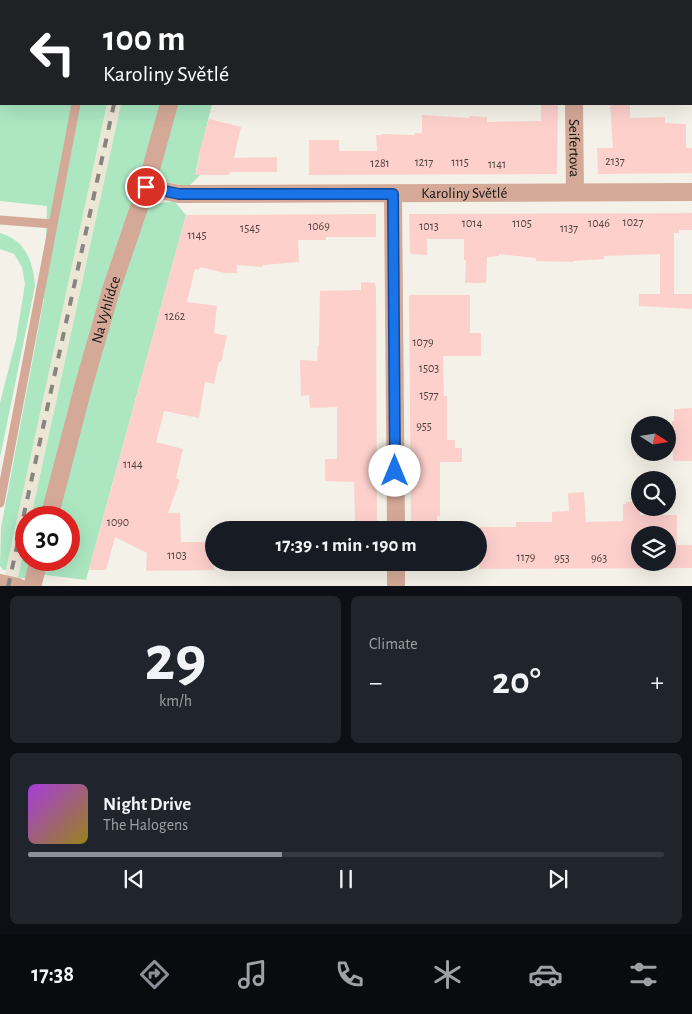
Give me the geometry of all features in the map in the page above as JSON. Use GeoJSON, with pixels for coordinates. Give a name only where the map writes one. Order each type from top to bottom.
{"type":"FeatureCollection","features":[{"type":"Feature","properties":{"kind":"street","name":"Na Vyhlídce"},"geometry":{"type":"LineString","coordinates":[[52,506],[112,287],[146,187],[169,105]]}},
{"type":"Feature","properties":{"kind":"street","name":"Seifertova"},"geometry":{"type":"LineString","coordinates":[[574,105],[575,192]]}},
{"type":"Feature","properties":{"kind":"street","name":"Karoliny Světlé"},"geometry":{"type":"LineString","coordinates":[[146,187],[179,194],[692,192]]}},
{"type":"Feature","properties":{"kind":"street"},"geometry":{"type":"LineString","coordinates":[[393,194],[396,521]]}},
{"type":"Feature","properties":{"kind":"street"},"geometry":{"type":"LineString","coordinates":[[32,586],[35,571]]}},
{"type":"Feature","properties":{"kind":"street"},"geometry":{"type":"LineString","coordinates":[[396,571],[396,586]]}},
{"type":"Feature","properties":{"kind":"street"},"geometry":{"type":"LineString","coordinates":[[0,584],[18,586]]}},
{"type":"Feature","properties":{"kind":"lane"},"geometry":{"type":"LineString","coordinates":[[0,504],[76,105]]}},
{"type":"Feature","properties":{"kind":"lane"},"geometry":{"type":"LineString","coordinates":[[0,220],[53,224]]}},
{"type":"Feature","properties":{"kind":"shaded area"},"geometry":{"type":"Polygon","coordinates":[[[107,105],[121,105],[33,506],[20,506],[107,105]]]}},
{"type":"Feature","properties":{"kind":"shaded area"},"geometry":{"type":"Polygon","coordinates":[[[15,528],[15,571],[19,571],[16,586],[2,586],[15,528]]]}},
{"type":"Feature","properties":{"kind":"green space"},"geometry":{"type":"Polygon","coordinates":[[[0,105],[107,105],[20,506],[15,506],[15,528],[6,570],[3,570],[0,566],[1,528],[44,299],[47,206],[0,201],[0,105]]]}},
{"type":"Feature","properties":{"kind":"green space"},"geometry":{"type":"Polygon","coordinates":[[[121,105],[212,105],[196,170],[200,175],[188,187],[144,176],[131,216],[156,204],[174,201],[186,215],[86,580],[30,573],[26,578],[18,578],[19,571],[80,571],[80,506],[33,506],[121,105]]]}},
{"type":"Feature","properties":{"kind":"green space"},"geometry":{"type":"Polygon","coordinates":[[[0,233],[16,241],[26,253],[30,261],[35,286],[0,458],[0,403],[16,340],[25,284],[22,267],[14,254],[0,249],[0,233]]]}},
{"type":"Feature","properties":{"kind":"building"},"geometry":{"type":"Polygon","coordinates":[[[541,105],[558,105],[557,174],[309,175],[309,140],[339,140],[339,151],[377,151],[376,135],[415,135],[415,133],[422,133],[422,115],[469,118],[469,116],[487,117],[487,122],[541,121],[541,105]]]}},
{"type":"Feature","properties":{"kind":"building"},"geometry":{"type":"Polygon","coordinates":[[[610,105],[630,105],[630,118],[665,117],[665,123],[686,124],[686,148],[692,148],[692,173],[598,174],[597,148],[613,148],[610,105]]]}},
{"type":"Feature","properties":{"kind":"building"},"geometry":{"type":"Polygon","coordinates":[[[209,119],[241,127],[234,158],[277,157],[277,172],[230,172],[229,175],[195,175],[200,156],[198,156],[209,119]]]}},
{"type":"Feature","properties":{"kind":"building"},"geometry":{"type":"Polygon","coordinates":[[[692,213],[692,230],[679,230],[679,233],[674,233],[674,294],[692,294],[692,309],[639,306],[639,294],[660,294],[660,254],[604,256],[604,259],[573,262],[536,261],[536,258],[499,254],[499,256],[487,257],[486,283],[465,283],[466,260],[464,260],[464,239],[427,239],[427,255],[410,254],[409,214],[692,213]]]}},
{"type":"Feature","properties":{"kind":"building"},"geometry":{"type":"Polygon","coordinates":[[[376,214],[376,237],[326,237],[326,240],[298,240],[299,262],[263,265],[262,267],[237,265],[237,273],[225,273],[200,267],[199,270],[195,269],[187,302],[217,306],[214,333],[227,336],[214,384],[205,382],[199,418],[164,411],[156,442],[183,449],[176,478],[180,480],[168,513],[180,513],[181,542],[205,542],[205,570],[146,571],[147,553],[115,537],[106,570],[89,570],[186,215],[376,214]]]}},
{"type":"Feature","properties":{"kind":"building"},"geometry":{"type":"Polygon","coordinates":[[[361,282],[375,283],[377,521],[355,521],[354,482],[325,481],[325,459],[337,459],[337,407],[310,408],[309,395],[301,396],[300,360],[317,361],[320,291],[361,290],[361,282]]]}},
{"type":"Feature","properties":{"kind":"building"},"geometry":{"type":"Polygon","coordinates":[[[409,295],[470,295],[470,333],[481,333],[481,356],[443,356],[444,396],[447,396],[447,440],[455,440],[455,448],[462,448],[462,462],[440,462],[440,516],[437,516],[437,521],[411,521],[409,295]]]}},
{"type":"Feature","properties":{"kind":"building"},"geometry":{"type":"Polygon","coordinates":[[[692,408],[692,461],[676,461],[676,416],[674,416],[674,409],[692,408]]]}},
{"type":"Feature","properties":{"kind":"building"},"geometry":{"type":"Polygon","coordinates":[[[584,492],[586,522],[623,521],[623,504],[626,504],[626,502],[631,502],[631,516],[677,515],[677,545],[692,545],[692,568],[676,568],[676,526],[631,526],[631,568],[487,569],[487,527],[516,527],[516,522],[552,522],[552,512],[569,511],[568,493],[584,492]]]}},
{"type":"Feature","properties":{"kind":"railway"},"geometry":{"type":"LineString","coordinates":[[8,586],[114,105]]}},
{"type":"Feature","properties":{"kind":"route"},"geometry":{"type":"LineString","coordinates":[[146,187],[179,194],[393,194],[395,471]]}}]}
